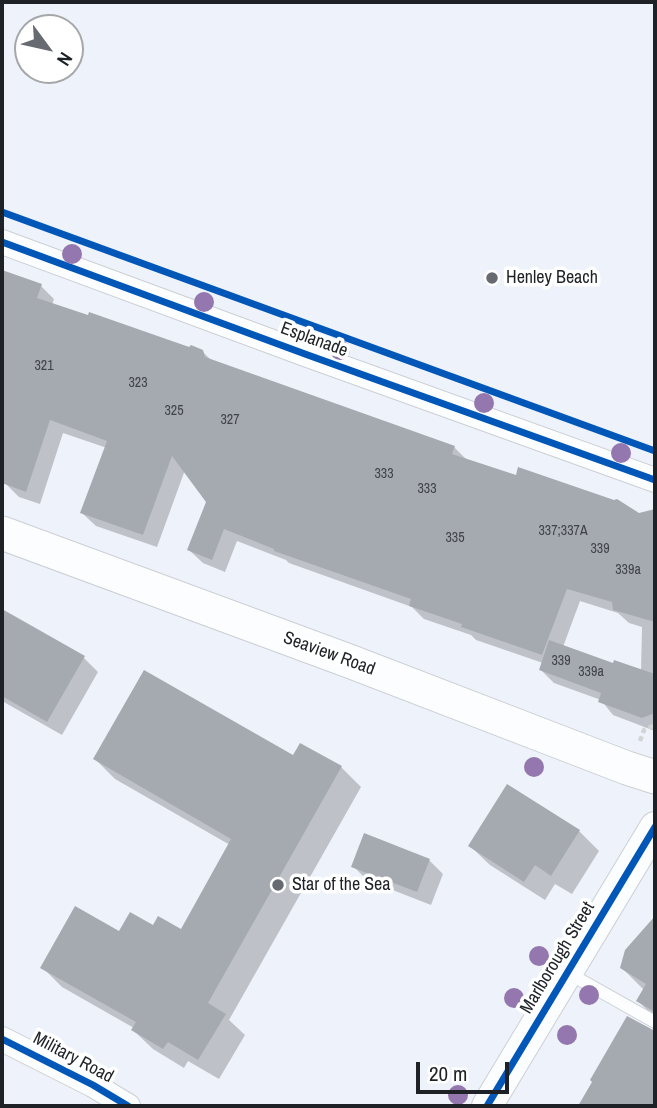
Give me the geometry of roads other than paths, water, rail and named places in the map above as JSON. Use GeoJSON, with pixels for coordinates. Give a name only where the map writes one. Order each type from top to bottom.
{"type":"FeatureCollection","features":[{"type":"Feature","properties":{"kind":"main road","name":"Seaview Road"},"geometry":{"type":"LineString","coordinates":[[2,533],[349,661],[614,763],[646,764]]}},
{"type":"Feature","properties":{"kind":"street","name":"Esplanade"},"geometry":{"type":"LineString","coordinates":[[2,242],[655,480]]}},
{"type":"Feature","properties":{"kind":"street","name":"Marlborough Street"},"geometry":{"type":"LineString","coordinates":[[487,1106],[655,827]]}},
{"type":"Feature","properties":{"kind":"street","name":"Military Road"},"geometry":{"type":"LineString","coordinates":[[2,1039],[93,1085],[128,1106]]}},
{"type":"Feature","properties":{"kind":"lane"},"geometry":{"type":"LineString","coordinates":[[568,973],[655,1022]]}},
{"type":"Feature","properties":{"kind":"place","name":"Henley Beach"},"geometry":{"type":"Point","coordinates":[492,278]}},
{"type":"Feature","properties":{"kind":"place","name":"Star of the Sea"},"geometry":{"type":"Point","coordinates":[278,885]}}]}
